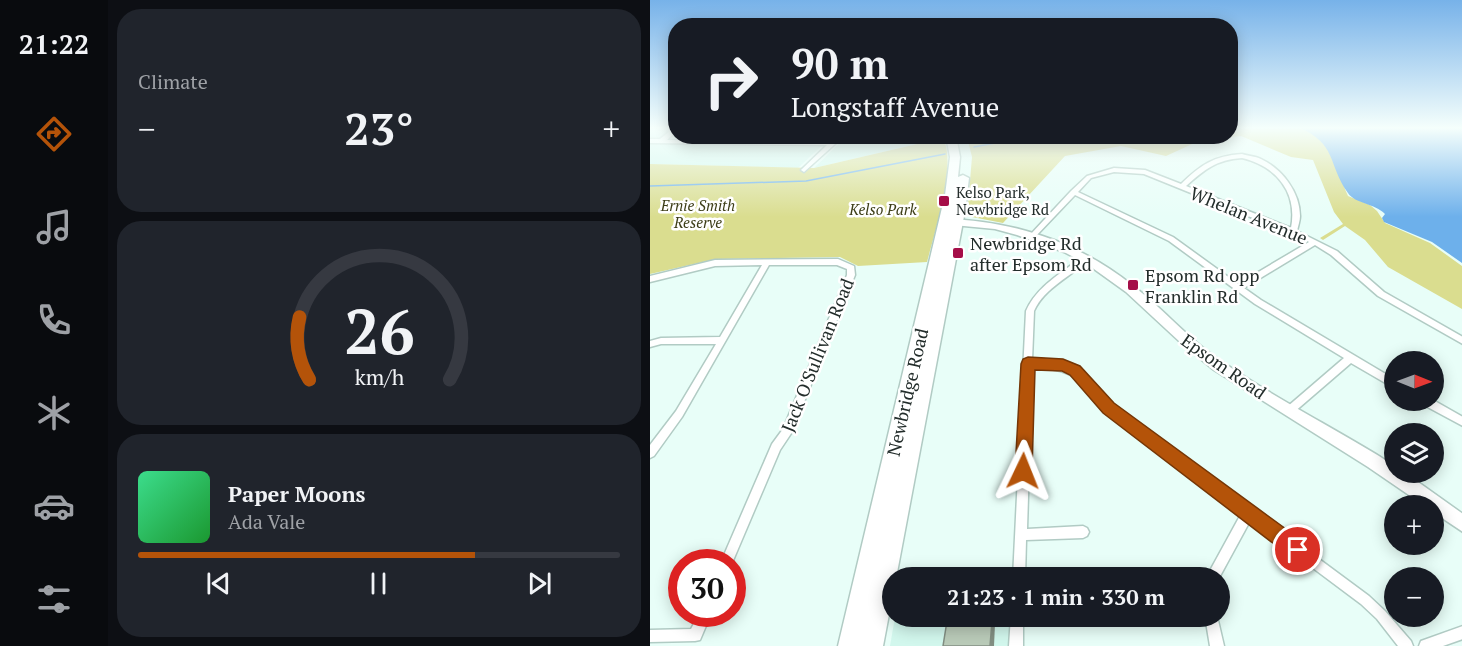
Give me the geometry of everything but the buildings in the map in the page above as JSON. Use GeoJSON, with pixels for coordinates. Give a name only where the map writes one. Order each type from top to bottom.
{"type":"FeatureCollection","features":[{"type":"Feature","properties":{"kind":"highway","name":"Newbridge Road"},"geometry":{"type":"LineString","coordinates":[[871,646],[951,222],[956,157]]}},
{"type":"Feature","properties":{"kind":"highway","name":"Newbridge Road"},"geometry":{"type":"LineString","coordinates":[[850,646],[951,222]]}},
{"type":"Feature","properties":{"kind":"street"},"geometry":{"type":"LineString","coordinates":[[804,170],[818,157]]}},
{"type":"Feature","properties":{"kind":"street"},"geometry":{"type":"LineString","coordinates":[[1181,187],[1202,168],[1225,157]]}},
{"type":"Feature","properties":{"kind":"street"},"geometry":{"type":"LineString","coordinates":[[1238,157],[1255,159],[1279,173],[1288,184],[1298,217],[1294,231]]}},
{"type":"Feature","properties":{"kind":"street","name":"Whelan Avenue"},"geometry":{"type":"LineString","coordinates":[[1033,235],[1089,177],[1114,170],[1145,172],[1294,231],[1315,242],[1340,258],[1381,294],[1463,341]]}},
{"type":"Feature","properties":{"kind":"street"},"geometry":{"type":"LineString","coordinates":[[1073,192],[1171,239],[1237,288],[1384,378]]}},
{"type":"Feature","properties":{"kind":"street","name":"Epsom Road"},"geometry":{"type":"LineString","coordinates":[[951,222],[1033,235],[1085,260],[1126,285],[1204,356],[1400,478],[1463,524]]}},
{"type":"Feature","properties":{"kind":"street"},"geometry":{"type":"LineString","coordinates":[[1237,288],[1315,242]]}},
{"type":"Feature","properties":{"kind":"street"},"geometry":{"type":"LineString","coordinates":[[1020,567],[1032,304],[1040,295],[1085,260]]}},
{"type":"Feature","properties":{"kind":"street","name":"Jack O'Sullivan Road"},"geometry":{"type":"LineString","coordinates":[[650,279],[715,263],[838,262],[848,265],[852,272],[787,432],[776,447],[733,549]]}},
{"type":"Feature","properties":{"kind":"street"},"geometry":{"type":"LineString","coordinates":[[650,453],[679,414],[767,263]]}},
{"type":"Feature","properties":{"kind":"street"},"geometry":{"type":"LineString","coordinates":[[650,344],[661,341],[722,340]]}},
{"type":"Feature","properties":{"kind":"street"},"geometry":{"type":"LineString","coordinates":[[1290,410],[1351,358]]}},
{"type":"Feature","properties":{"kind":"street"},"geometry":{"type":"LineString","coordinates":[[1028,364],[1056,364],[1075,370],[1108,408],[1365,600],[1381,615],[1406,646]]}},
{"type":"Feature","properties":{"kind":"street"},"geometry":{"type":"LineString","coordinates":[[1443,411],[1463,422]]}},
{"type":"Feature","properties":{"kind":"street"},"geometry":{"type":"LineString","coordinates":[[1218,567],[1248,513]]}},
{"type":"Feature","properties":{"kind":"street"},"geometry":{"type":"LineString","coordinates":[[1021,535],[1083,532]]}},
{"type":"Feature","properties":{"kind":"street"},"geometry":{"type":"LineString","coordinates":[[650,636],[695,635],[699,627]]}},
{"type":"Feature","properties":{"kind":"street"},"geometry":{"type":"LineString","coordinates":[[1016,646],[1017,627]]}},
{"type":"Feature","properties":{"kind":"street"},"geometry":{"type":"LineString","coordinates":[[1213,627],[1217,646]]}},
{"type":"Feature","properties":{"kind":"street"},"geometry":{"type":"LineString","coordinates":[[1426,646],[1463,632]]}},
{"type":"Feature","properties":{"kind":"shaded area"},"geometry":{"type":"Polygon","coordinates":[[[650,157],[810,157],[798,168],[650,164],[650,157]]]}},
{"type":"Feature","properties":{"kind":"shaded area"},"geometry":{"type":"Polygon","coordinates":[[[825,157],[861,157],[814,168],[825,157]]]}},
{"type":"Feature","properties":{"kind":"shaded area"},"geometry":{"type":"Polygon","coordinates":[[[893,627],[1009,627],[1008,646],[890,646],[893,627]]]}},
{"type":"Feature","properties":{"kind":"green space"},"geometry":{"type":"Polygon","coordinates":[[[861,157],[947,157],[943,199],[927,262],[858,266],[840,257],[716,259],[650,274],[650,164],[814,168],[861,157]]]}},
{"type":"Feature","properties":{"kind":"green space"},"geometry":{"type":"Polygon","coordinates":[[[972,157],[1064,157],[1003,223],[967,216],[972,157]]]}},
{"type":"Feature","properties":{"kind":"green space"},"geometry":{"type":"Polygon","coordinates":[[[1292,157],[1333,157],[1348,196],[1370,205],[1385,223],[1430,243],[1462,266],[1462,309],[1388,267],[1365,240],[1345,226],[1323,240],[1320,238],[1343,224],[1334,212],[1313,160],[1292,157]]]}},
{"type":"Feature","properties":{"kind":"water"},"geometry":{"type":"Polygon","coordinates":[[[1330,157],[1462,157],[1462,263],[1432,242],[1384,222],[1382,218],[1385,214],[1381,210],[1351,197],[1341,183],[1330,157]]]}},
{"type":"Feature","properties":{"kind":"waterway"},"geometry":{"type":"LineString","coordinates":[[650,186],[806,181],[929,157]]}},
{"type":"Feature","properties":{"kind":"place","name":"Kelso Park, Newbridge Rd"},"geometry":{"type":"Point","coordinates":[944,201]}},
{"type":"Feature","properties":{"kind":"place","name":"Newbridge Rd after Epsom Rd"},"geometry":{"type":"Point","coordinates":[958,253]}},
{"type":"Feature","properties":{"kind":"place","name":"Epsom Rd opp Franklin Rd"},"geometry":{"type":"Point","coordinates":[1133,285]}},
{"type":"Feature","properties":{"kind":"route"},"geometry":{"type":"LineString","coordinates":[[1023,471],[1028,364],[1063,365],[1075,370],[1108,408],[1298,550]]}},
{"type":"Feature","properties":{"kind":"park label","name":"Kelso Park"},"geometry":{"type":"Point","coordinates":[883,209]}},
{"type":"Feature","properties":{"kind":"park label","name":"Ernie Smith Reserve"},"geometry":{"type":"Point","coordinates":[698,214]}}]}
